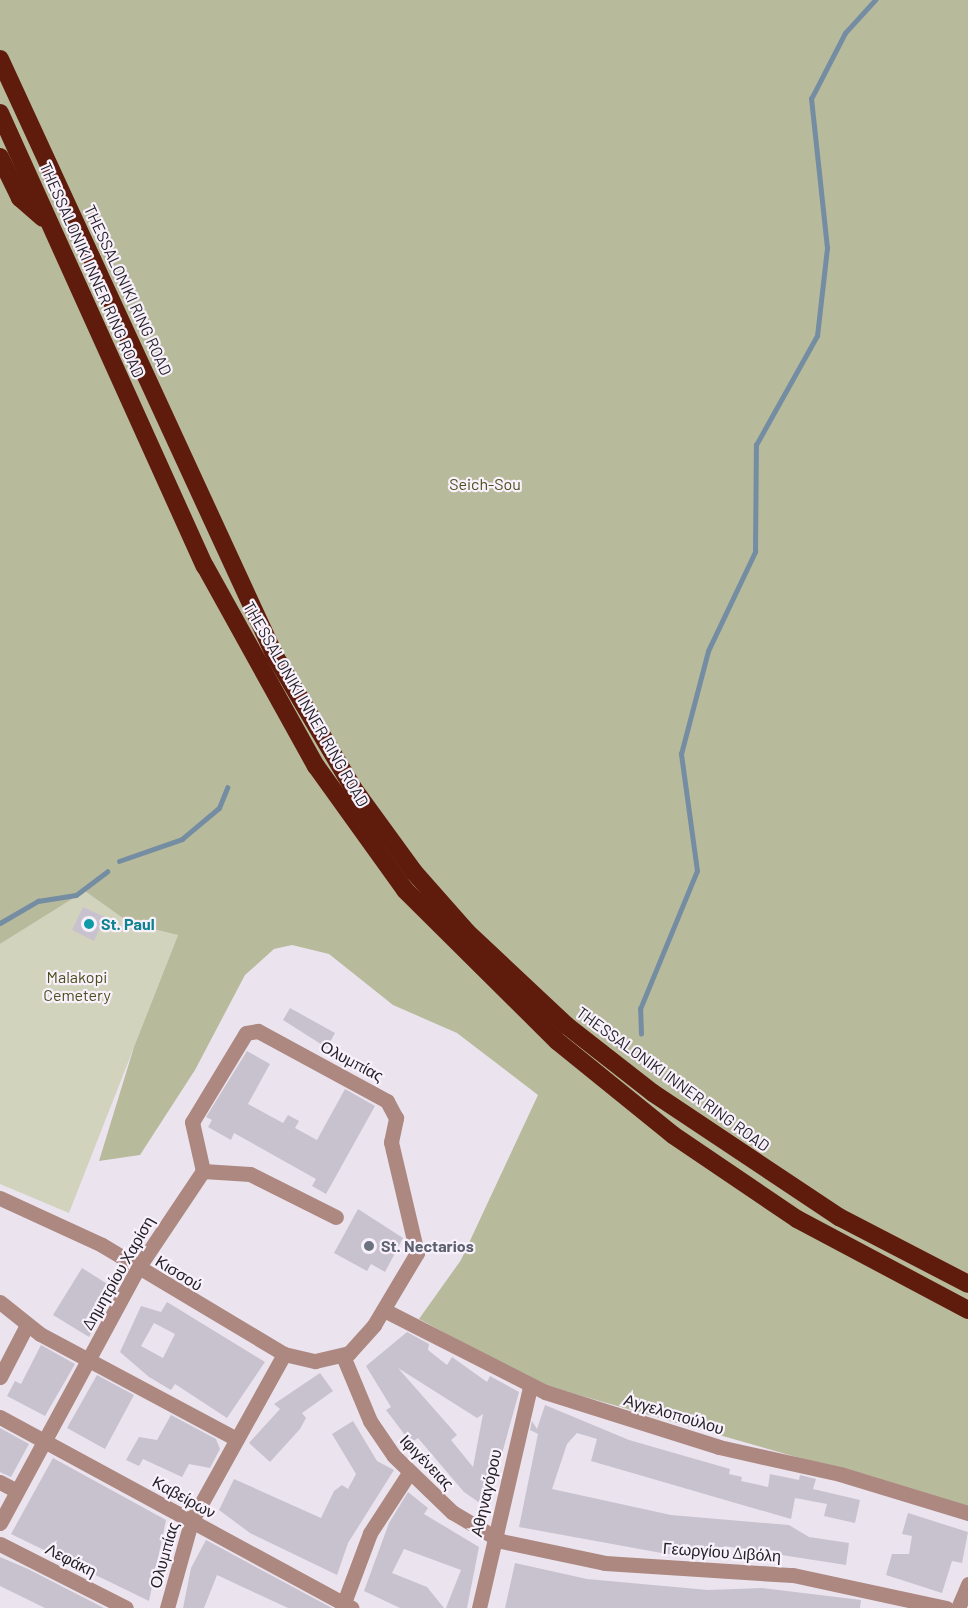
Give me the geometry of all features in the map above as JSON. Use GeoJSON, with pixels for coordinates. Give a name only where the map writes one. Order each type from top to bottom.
{"type":"FeatureCollection","features":[{"type":"Feature","properties":{"kind":"highway","name":"THESSALONIKI INNER RING ROAD"},"geometry":{"type":"LineString","coordinates":[[0,59],[275,657],[353,788],[414,872],[467,932],[566,1025],[653,1093],[839,1217],[968,1284]]}},
{"type":"Feature","properties":{"kind":"highway","name":"THESSALONIKI INNER RING ROAD"},"geometry":{"type":"LineString","coordinates":[[0,113],[177,508],[241,633],[338,801],[405,890],[557,1041],[656,1122],[797,1218],[968,1310]]}},
{"type":"Feature","properties":{"kind":"highway"},"geometry":{"type":"LineString","coordinates":[[0,157],[20,198],[48,222]]}},
{"type":"Feature","properties":{"kind":"street","name":"Ολυμπίας"},"geometry":{"type":"LineString","coordinates":[[203,1171],[191,1136],[192,1122],[246,1033],[258,1031],[387,1101],[396,1118],[391,1142],[417,1249],[384,1310],[343,1356]]}},
{"type":"Feature","properties":{"kind":"street"},"geometry":{"type":"LineString","coordinates":[[203,1171],[250,1174],[336,1217]]}},
{"type":"Feature","properties":{"kind":"street","name":"Δημητρίου Χαρίση"},"geometry":{"type":"LineString","coordinates":[[0,1523],[138,1268],[203,1171]]}},
{"type":"Feature","properties":{"kind":"street","name":"Κισσού"},"geometry":{"type":"LineString","coordinates":[[0,1198],[96,1242],[284,1354],[315,1361],[343,1356]]}},
{"type":"Feature","properties":{"kind":"street"},"geometry":{"type":"LineString","coordinates":[[0,1302],[27,1325],[89,1361],[237,1438]]}},
{"type":"Feature","properties":{"kind":"street","name":"Αγγελοπούλου"},"geometry":{"type":"LineString","coordinates":[[384,1310],[530,1387],[719,1447],[840,1474],[968,1513]]}},
{"type":"Feature","properties":{"kind":"street"},"geometry":{"type":"LineString","coordinates":[[0,1377],[27,1325]]}},
{"type":"Feature","properties":{"kind":"street","name":"Ολυμπίας"},"geometry":{"type":"LineString","coordinates":[[167,1608],[191,1522],[284,1354]]}},
{"type":"Feature","properties":{"kind":"street","name":"Ιφιγένειας"},"geometry":{"type":"LineString","coordinates":[[343,1356],[370,1421],[409,1473],[452,1512],[494,1537]]}},
{"type":"Feature","properties":{"kind":"street","name":"Αθηναγόρου"},"geometry":{"type":"LineString","coordinates":[[479,1608],[530,1387]]}},
{"type":"Feature","properties":{"kind":"street","name":"Καβείρων"},"geometry":{"type":"LineString","coordinates":[[0,1417],[346,1606]]}},
{"type":"Feature","properties":{"kind":"street"},"geometry":{"type":"LineString","coordinates":[[346,1606],[370,1533],[409,1473]]}},
{"type":"Feature","properties":{"kind":"street"},"geometry":{"type":"LineString","coordinates":[[0,1482],[17,1491]]}},
{"type":"Feature","properties":{"kind":"street","name":"Γεωργίου Διβόλη"},"geometry":{"type":"LineString","coordinates":[[494,1537],[605,1563],[816,1578],[946,1608]]}},
{"type":"Feature","properties":{"kind":"street","name":"Λεφάκη"},"geometry":{"type":"LineString","coordinates":[[0,1544],[126,1608]]}},
{"type":"Feature","properties":{"kind":"street"},"geometry":{"type":"LineString","coordinates":[[958,1608],[968,1584]]}},
{"type":"Feature","properties":{"kind":"green space","name":"Seich-Sou"},"geometry":{"type":"Polygon","coordinates":[[[0,0],[968,0],[968,1506],[540,1384],[419,1319],[461,1260],[538,1095],[457,1033],[393,1005],[329,954],[292,945],[274,949],[245,975],[195,1070],[140,1155],[99,1161],[134,1047],[178,935],[130,923],[85,891],[0,944],[0,0]]]}},
{"type":"Feature","properties":{"kind":"green space","name":"Malakopi Cemetery"},"geometry":{"type":"Polygon","coordinates":[[[85,891],[178,935],[69,1213],[0,1184],[0,944],[85,891]]]}},
{"type":"Feature","properties":{"kind":"building","name":"St. Paul"},"geometry":{"type":"Polygon","coordinates":[[[83,907],[105,917],[94,941],[72,930],[83,907]]]}},
{"type":"Feature","properties":{"kind":"building"},"geometry":{"type":"Polygon","coordinates":[[[290,1008],[335,1033],[327,1048],[283,1020],[290,1008]]]}},
{"type":"Feature","properties":{"kind":"building"},"geometry":{"type":"Polygon","coordinates":[[[247,1051],[270,1064],[248,1104],[283,1123],[288,1115],[299,1121],[295,1128],[317,1140],[345,1089],[375,1106],[326,1194],[312,1186],[316,1179],[234,1133],[231,1140],[208,1127],[212,1120],[206,1117],[247,1051]]]}},
{"type":"Feature","properties":{"kind":"building","name":"St. Nectarios"},"geometry":{"type":"Polygon","coordinates":[[[358,1209],[403,1238],[385,1272],[371,1264],[367,1271],[334,1253],[358,1209]]]}},
{"type":"Feature","properties":{"kind":"building"},"geometry":{"type":"Polygon","coordinates":[[[82,1268],[109,1285],[93,1310],[101,1315],[89,1337],[53,1315],[82,1268]]]}},
{"type":"Feature","properties":{"kind":"building"},"geometry":{"type":"Polygon","coordinates":[[[167,1302],[265,1362],[227,1418],[175,1384],[171,1390],[149,1377],[120,1352],[141,1306],[161,1312],[167,1302]],[[154,1323],[141,1346],[163,1358],[175,1334],[154,1323]]]}},
{"type":"Feature","properties":{"kind":"building"},"geometry":{"type":"Polygon","coordinates":[[[407,1332],[429,1344],[428,1350],[447,1365],[452,1357],[487,1382],[490,1376],[519,1392],[487,1508],[464,1492],[418,1438],[411,1443],[386,1410],[391,1407],[366,1366],[407,1332]],[[398,1368],[457,1435],[451,1440],[473,1467],[483,1414],[477,1418],[398,1368]]]}},
{"type":"Feature","properties":{"kind":"building"},"geometry":{"type":"Polygon","coordinates":[[[41,1345],[75,1364],[45,1416],[7,1396],[15,1381],[21,1384],[41,1345]]]}},
{"type":"Feature","properties":{"kind":"building"},"geometry":{"type":"Polygon","coordinates":[[[320,1373],[333,1391],[302,1413],[306,1418],[300,1429],[270,1462],[249,1443],[280,1409],[274,1404],[320,1373]]]}},
{"type":"Feature","properties":{"kind":"building"},"geometry":{"type":"Polygon","coordinates":[[[97,1375],[134,1395],[105,1449],[67,1428],[97,1375]]]}},
{"type":"Feature","properties":{"kind":"building"},"geometry":{"type":"Polygon","coordinates":[[[545,1405],[629,1440],[730,1469],[729,1474],[742,1477],[741,1481],[768,1487],[770,1474],[799,1480],[800,1475],[816,1479],[813,1489],[860,1500],[855,1523],[824,1516],[827,1504],[795,1498],[791,1519],[591,1461],[597,1439],[577,1433],[567,1444],[552,1489],[671,1515],[789,1525],[809,1537],[849,1543],[846,1565],[724,1546],[722,1556],[667,1554],[519,1527],[538,1434],[530,1430],[532,1421],[537,1429],[545,1405]]]}},
{"type":"Feature","properties":{"kind":"building"},"geometry":{"type":"Polygon","coordinates":[[[171,1415],[216,1439],[220,1449],[210,1468],[189,1464],[182,1477],[143,1459],[139,1466],[126,1460],[139,1437],[157,1440],[171,1415]]]}},
{"type":"Feature","properties":{"kind":"building"},"geometry":{"type":"Polygon","coordinates":[[[353,1421],[377,1461],[394,1470],[348,1543],[337,1575],[250,1533],[219,1510],[234,1479],[321,1518],[334,1491],[342,1485],[348,1489],[356,1474],[332,1434],[353,1421]]]}},
{"type":"Feature","properties":{"kind":"building"},"geometry":{"type":"Polygon","coordinates":[[[0,1428],[29,1444],[11,1477],[0,1472],[0,1428]]]}},
{"type":"Feature","properties":{"kind":"building"},"geometry":{"type":"Polygon","coordinates":[[[53,1458],[166,1520],[149,1601],[11,1534],[53,1458]]]}},
{"type":"Feature","properties":{"kind":"building"},"geometry":{"type":"Polygon","coordinates":[[[408,1492],[428,1508],[424,1514],[479,1547],[467,1608],[446,1608],[461,1570],[404,1549],[392,1573],[427,1587],[444,1608],[400,1608],[364,1591],[389,1523],[408,1492]]]}},
{"type":"Feature","properties":{"kind":"building"},"geometry":{"type":"Polygon","coordinates":[[[908,1513],[968,1532],[962,1563],[952,1561],[942,1593],[886,1575],[892,1554],[909,1554],[912,1536],[902,1534],[908,1513]]]}},
{"type":"Feature","properties":{"kind":"building"},"geometry":{"type":"Polygon","coordinates":[[[206,1540],[332,1608],[288,1608],[217,1575],[204,1608],[183,1608],[191,1568],[206,1540]]]}},
{"type":"Feature","properties":{"kind":"building"},"geometry":{"type":"Polygon","coordinates":[[[0,1557],[104,1608],[45,1608],[0,1586],[0,1557]]]}},
{"type":"Feature","properties":{"kind":"building"},"geometry":{"type":"Polygon","coordinates":[[[515,1563],[587,1579],[708,1590],[762,1588],[861,1600],[860,1608],[505,1608],[515,1563]]]}},
{"type":"Feature","properties":{"kind":"waterway"},"geometry":{"type":"LineString","coordinates":[[641,1034],[640,1009],[697,871],[681,754],[708,651],[755,552],[756,445],[817,336],[827,248],[811,99],[845,33],[875,0]]}},
{"type":"Feature","properties":{"kind":"waterway"},"geometry":{"type":"LineString","coordinates":[[119,861],[182,839],[219,808],[227,788]]}},
{"type":"Feature","properties":{"kind":"waterway"},"geometry":{"type":"LineString","coordinates":[[0,923],[38,901],[76,895],[107,872]]}},
{"type":"Feature","properties":{"kind":"place","name":"St. Paul"},"geometry":{"type":"Point","coordinates":[89,924]}},
{"type":"Feature","properties":{"kind":"place","name":"St. Nectarios"},"geometry":{"type":"Point","coordinates":[369,1246]}}]}
